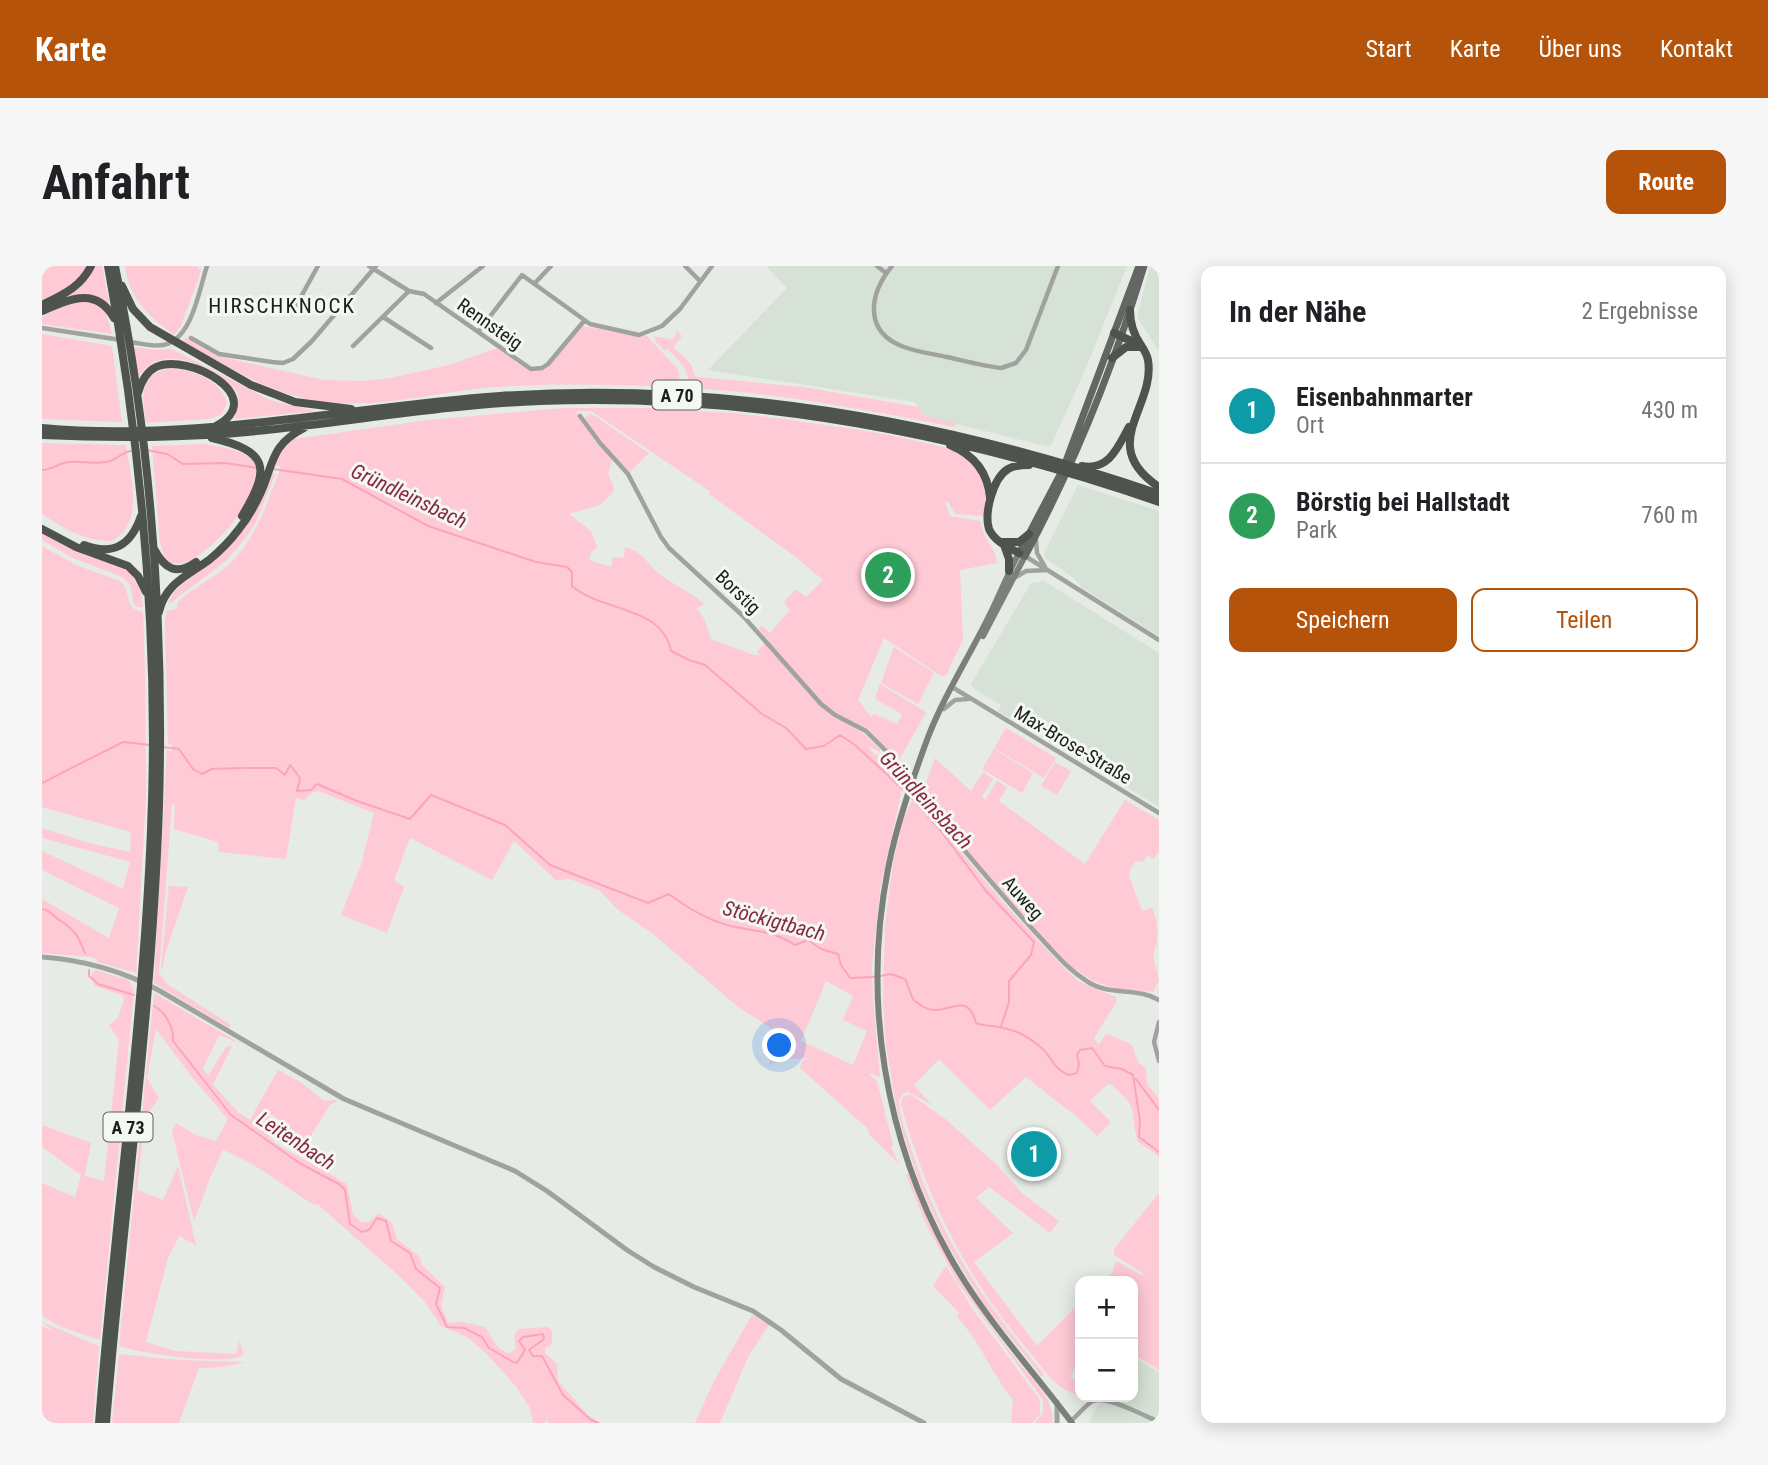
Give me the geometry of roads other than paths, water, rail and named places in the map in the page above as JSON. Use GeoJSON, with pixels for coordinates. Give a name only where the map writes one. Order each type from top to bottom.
{"type":"FeatureCollection","features":[{"type":"Feature","properties":{"kind":"highway"},"geometry":{"type":"LineString","coordinates":[[42,305],[74,288],[86,276],[91,266]]}},
{"type":"Feature","properties":{"kind":"highway","name":"A 73"},"geometry":{"type":"LineString","coordinates":[[107,266],[136,399],[135,415]]}},
{"type":"Feature","properties":{"kind":"highway"},"geometry":{"type":"LineString","coordinates":[[116,270],[133,309],[140,318],[160,334],[251,385],[284,398],[323,406],[373,410]]}},
{"type":"Feature","properties":{"kind":"highway","name":"A 73"},"geometry":{"type":"LineString","coordinates":[[116,270],[121,330]]}},
{"type":"Feature","properties":{"kind":"highway"},"geometry":{"type":"LineString","coordinates":[[42,311],[77,298],[96,299],[108,307],[121,330]]}},
{"type":"Feature","properties":{"kind":"highway"},"geometry":{"type":"LineString","coordinates":[[1130,310],[1131,326],[1148,359],[1149,369],[1130,430],[1134,459],[1143,474],[1159,487]]}},
{"type":"Feature","properties":{"kind":"highway"},"geometry":{"type":"LineString","coordinates":[[1117,334],[1142,347]]}},
{"type":"Feature","properties":{"kind":"highway"},"geometry":{"type":"LineString","coordinates":[[1112,358],[1126,347],[1142,347]]}},
{"type":"Feature","properties":{"kind":"highway","name":"A 73"},"geometry":{"type":"LineString","coordinates":[[99,1423],[138,1032],[157,754],[153,547],[126,352]]}},
{"type":"Feature","properties":{"kind":"highway"},"geometry":{"type":"LineString","coordinates":[[136,399],[143,379],[156,367],[175,364],[197,369],[228,387],[233,399],[233,409],[228,418],[210,428]]}},
{"type":"Feature","properties":{"kind":"highway","name":"A 70"},"geometry":{"type":"LineString","coordinates":[[43,430],[210,428],[538,394],[618,393],[708,397],[798,406],[907,424],[995,445],[1159,495]]}},
{"type":"Feature","properties":{"kind":"highway","name":"A 70"},"geometry":{"type":"LineString","coordinates":[[43,430],[124,438],[203,435],[501,404],[617,400],[757,408],[839,419],[932,437],[1049,468],[1159,502]]}},
{"type":"Feature","properties":{"kind":"highway"},"geometry":{"type":"LineString","coordinates":[[1060,464],[1089,467],[1102,464],[1115,453],[1134,418]]}},
{"type":"Feature","properties":{"kind":"highway"},"geometry":{"type":"LineString","coordinates":[[153,547],[159,560],[169,568],[179,569],[191,565],[214,549],[233,529],[257,489],[263,470],[271,463],[277,449],[285,439],[311,425]]}},
{"type":"Feature","properties":{"kind":"highway"},"geometry":{"type":"LineString","coordinates":[[154,599],[210,559],[239,530],[252,510],[263,470],[254,454],[244,447],[203,435]]}},
{"type":"Feature","properties":{"kind":"highway"},"geometry":{"type":"LineString","coordinates":[[932,437],[962,450],[975,461],[988,481],[988,525],[992,534],[1022,555]]}},
{"type":"Feature","properties":{"kind":"highway","name":"A 73"},"geometry":{"type":"LineString","coordinates":[[140,457],[142,509],[154,599]]}},
{"type":"Feature","properties":{"kind":"highway"},"geometry":{"type":"LineString","coordinates":[[990,504],[997,482],[1008,469],[1022,465],[1049,468]]}},
{"type":"Feature","properties":{"kind":"highway"},"geometry":{"type":"LineString","coordinates":[[42,523],[90,547],[108,549],[131,537],[142,509]]}},
{"type":"Feature","properties":{"kind":"highway"},"geometry":{"type":"LineString","coordinates":[[42,529],[76,547],[128,566],[154,599],[155,620]]}},
{"type":"Feature","properties":{"kind":"highway"},"geometry":{"type":"LineString","coordinates":[[1002,543],[1018,542],[1033,535]]}},
{"type":"Feature","properties":{"kind":"highway"},"geometry":{"type":"LineString","coordinates":[[1002,543],[1009,556],[1011,575]]}},
{"type":"Feature","properties":{"kind":"highway","name":"A 73"},"geometry":{"type":"LineString","coordinates":[[106,1423],[147,1006],[155,809]]}},
{"type":"Feature","properties":{"kind":"main road"},"geometry":{"type":"LineString","coordinates":[[1070,1422],[975,1298],[951,1259],[925,1207],[906,1157],[890,1097],[880,1030],[877,964],[884,888],[903,809],[928,737],[1056,490],[1112,358],[1117,334],[1130,310],[1141,266]]}},
{"type":"Feature","properties":{"kind":"main road"},"geometry":{"type":"LineString","coordinates":[[1075,446],[1141,266]]}},
{"type":"Feature","properties":{"kind":"main road"},"geometry":{"type":"LineString","coordinates":[[919,763],[953,687]]}},
{"type":"Feature","properties":{"kind":"street"},"geometry":{"type":"LineString","coordinates":[[42,328],[147,345],[167,344],[178,338],[186,329],[207,266]]}},
{"type":"Feature","properties":{"kind":"street"},"geometry":{"type":"LineString","coordinates":[[292,313],[318,266]]}},
{"type":"Feature","properties":{"kind":"street"},"geometry":{"type":"LineString","coordinates":[[436,303],[483,266]]}},
{"type":"Feature","properties":{"kind":"street"},"geometry":{"type":"LineString","coordinates":[[535,284],[551,266]]}},
{"type":"Feature","properties":{"kind":"street"},"geometry":{"type":"LineString","coordinates":[[685,266],[700,281]]}},
{"type":"Feature","properties":{"kind":"street"},"geometry":{"type":"LineString","coordinates":[[478,332],[519,277],[525,275],[584,321],[635,334],[650,332],[662,326],[680,309],[712,266]]}},
{"type":"Feature","properties":{"kind":"street"},"geometry":{"type":"LineString","coordinates":[[877,266],[886,273]]}},
{"type":"Feature","properties":{"kind":"street"},"geometry":{"type":"LineString","coordinates":[[892,266],[875,292],[873,303],[877,323],[889,339],[906,348],[1001,368],[1016,363],[1026,350],[1058,266]]}},
{"type":"Feature","properties":{"kind":"street"},"geometry":{"type":"LineString","coordinates":[[191,338],[219,354],[272,362],[288,361],[301,353],[373,267]]}},
{"type":"Feature","properties":{"kind":"street","name":"Rennsteig"},"geometry":{"type":"LineString","coordinates":[[373,267],[409,291],[424,294],[526,366],[537,369],[548,364],[584,321]]}},
{"type":"Feature","properties":{"kind":"street"},"geometry":{"type":"LineString","coordinates":[[353,346],[409,291]]}},
{"type":"Feature","properties":{"kind":"street"},"geometry":{"type":"LineString","coordinates":[[383,317],[431,348]]}},
{"type":"Feature","properties":{"kind":"street","name":"Borstig"},"geometry":{"type":"LineString","coordinates":[[580,415],[600,443],[628,474],[669,548],[743,616],[821,704],[841,719],[866,731],[901,766]]}},
{"type":"Feature","properties":{"kind":"street"},"geometry":{"type":"LineString","coordinates":[[1033,535],[1037,553],[1048,570]]}},
{"type":"Feature","properties":{"kind":"street"},"geometry":{"type":"LineString","coordinates":[[1022,555],[1159,640]]}},
{"type":"Feature","properties":{"kind":"street"},"geometry":{"type":"LineString","coordinates":[[1011,575],[1026,570],[1048,570]]}},
{"type":"Feature","properties":{"kind":"street","name":"Max-Brose-Straße"},"geometry":{"type":"LineString","coordinates":[[953,687],[1159,813]]}},
{"type":"Feature","properties":{"kind":"street"},"geometry":{"type":"LineString","coordinates":[[944,709],[955,700],[973,701]]}},
{"type":"Feature","properties":{"kind":"street","name":"Auweg"},"geometry":{"type":"LineString","coordinates":[[901,766],[905,780],[1004,899],[1063,962],[1098,987],[1142,993],[1159,1000]]}},
{"type":"Feature","properties":{"kind":"street"},"geometry":{"type":"LineString","coordinates":[[43,957],[85,963],[132,978],[160,991],[344,1099],[515,1171],[636,1255],[675,1278],[753,1311],[772,1323],[841,1379],[924,1423]]}},
{"type":"Feature","properties":{"kind":"street"},"geometry":{"type":"LineString","coordinates":[[1159,1022],[1154,1042],[1159,1061]]}},
{"type":"Feature","properties":{"kind":"street"},"geometry":{"type":"LineString","coordinates":[[1070,1422],[1092,1401],[1098,1399],[1159,1422]]}},
{"type":"Feature","properties":{"kind":"street"},"geometry":{"type":"LineString","coordinates":[[1057,1402],[1057,1423]]}},
{"type":"Feature","properties":{"kind":"waterway","name":"Gründleinsbach"},"geometry":{"type":"LineString","coordinates":[[147,450],[167,454],[183,464],[225,463],[257,468]]}},
{"type":"Feature","properties":{"kind":"waterway","name":"Gründleinsbach"},"geometry":{"type":"LineString","coordinates":[[42,470],[69,462],[104,462],[131,451]]}},
{"type":"Feature","properties":{"kind":"waterway","name":"Gründleinsbach"},"geometry":{"type":"LineString","coordinates":[[273,469],[342,479],[428,526],[536,562],[567,567],[572,572],[572,586],[598,601],[629,611],[656,625],[665,636],[671,651],[705,665],[762,714],[786,728],[806,749],[824,746],[840,735],[855,745],[906,792]]}},
{"type":"Feature","properties":{"kind":"waterway","name":"Stöckigtbach"},"geometry":{"type":"LineString","coordinates":[[42,783],[123,742],[150,745]]}},
{"type":"Feature","properties":{"kind":"waterway","name":"Stöckigtbach"},"geometry":{"type":"LineString","coordinates":[[162,747],[179,749],[193,769],[202,774],[212,769],[241,768]]}},
{"type":"Feature","properties":{"kind":"waterway","name":"Stöckigtbach"},"geometry":{"type":"LineString","coordinates":[[243,768],[276,768],[285,775],[290,765],[300,778],[297,791],[311,790],[317,784],[410,819],[431,795],[505,825],[550,865],[648,903],[669,894],[696,912],[719,922],[770,933],[795,945],[808,940],[821,949],[838,954],[841,965],[850,978],[874,977]]}},
{"type":"Feature","properties":{"kind":"waterway","name":"Gründleinsbach"},"geometry":{"type":"LineString","coordinates":[[910,796],[941,831],[986,891],[1034,942],[1031,955],[1009,981],[1009,1002],[1001,1027]]}},
{"type":"Feature","properties":{"kind":"waterway","name":"Leitenbach"},"geometry":{"type":"LineString","coordinates":[[42,909],[50,912],[73,931],[85,953]]}},
{"type":"Feature","properties":{"kind":"waterway","name":"Leitenbach"},"geometry":{"type":"LineString","coordinates":[[89,970],[89,976],[98,984],[134,995]]}},
{"type":"Feature","properties":{"kind":"waterway","name":"Gründleinsbach"},"geometry":{"type":"LineString","coordinates":[[880,976],[891,974],[905,979],[914,1000],[931,1010],[961,1005],[972,1012],[976,1023],[1022,1034],[1043,1049],[1059,1069],[1069,1075],[1077,1073],[1077,1055],[1080,1050],[1092,1048],[1105,1066],[1122,1069],[1133,1075],[1140,1121],[1139,1137],[1159,1152]]}},
{"type":"Feature","properties":{"kind":"waterway","name":"Leitenbach"},"geometry":{"type":"LineString","coordinates":[[154,1006],[168,1021],[173,1041],[231,1115],[301,1164],[339,1184],[345,1190],[350,1224],[362,1232],[369,1230],[377,1218],[386,1221],[391,1241],[410,1253],[416,1269],[440,1288],[436,1304],[447,1327],[464,1328],[482,1337],[489,1348],[517,1363],[525,1350],[519,1341],[523,1337],[543,1334],[544,1339],[529,1350],[533,1356],[542,1356],[563,1395],[598,1423]]}},
{"type":"Feature","properties":{"kind":"waterway"},"geometry":{"type":"LineString","coordinates":[[1136,1079],[1159,1110]]}},
{"type":"Feature","properties":{"kind":"place","name":"Börstig bei Hallstadt"},"geometry":{"type":"Point","coordinates":[888,575]}},
{"type":"Feature","properties":{"kind":"place","name":"Eisenbahnmarter"},"geometry":{"type":"Point","coordinates":[1034,1154]}},
{"type":"Feature","properties":{"kind":"district","name":"HIRSCHKNOCK"},"geometry":{"type":"Point","coordinates":[282,306]}}]}
